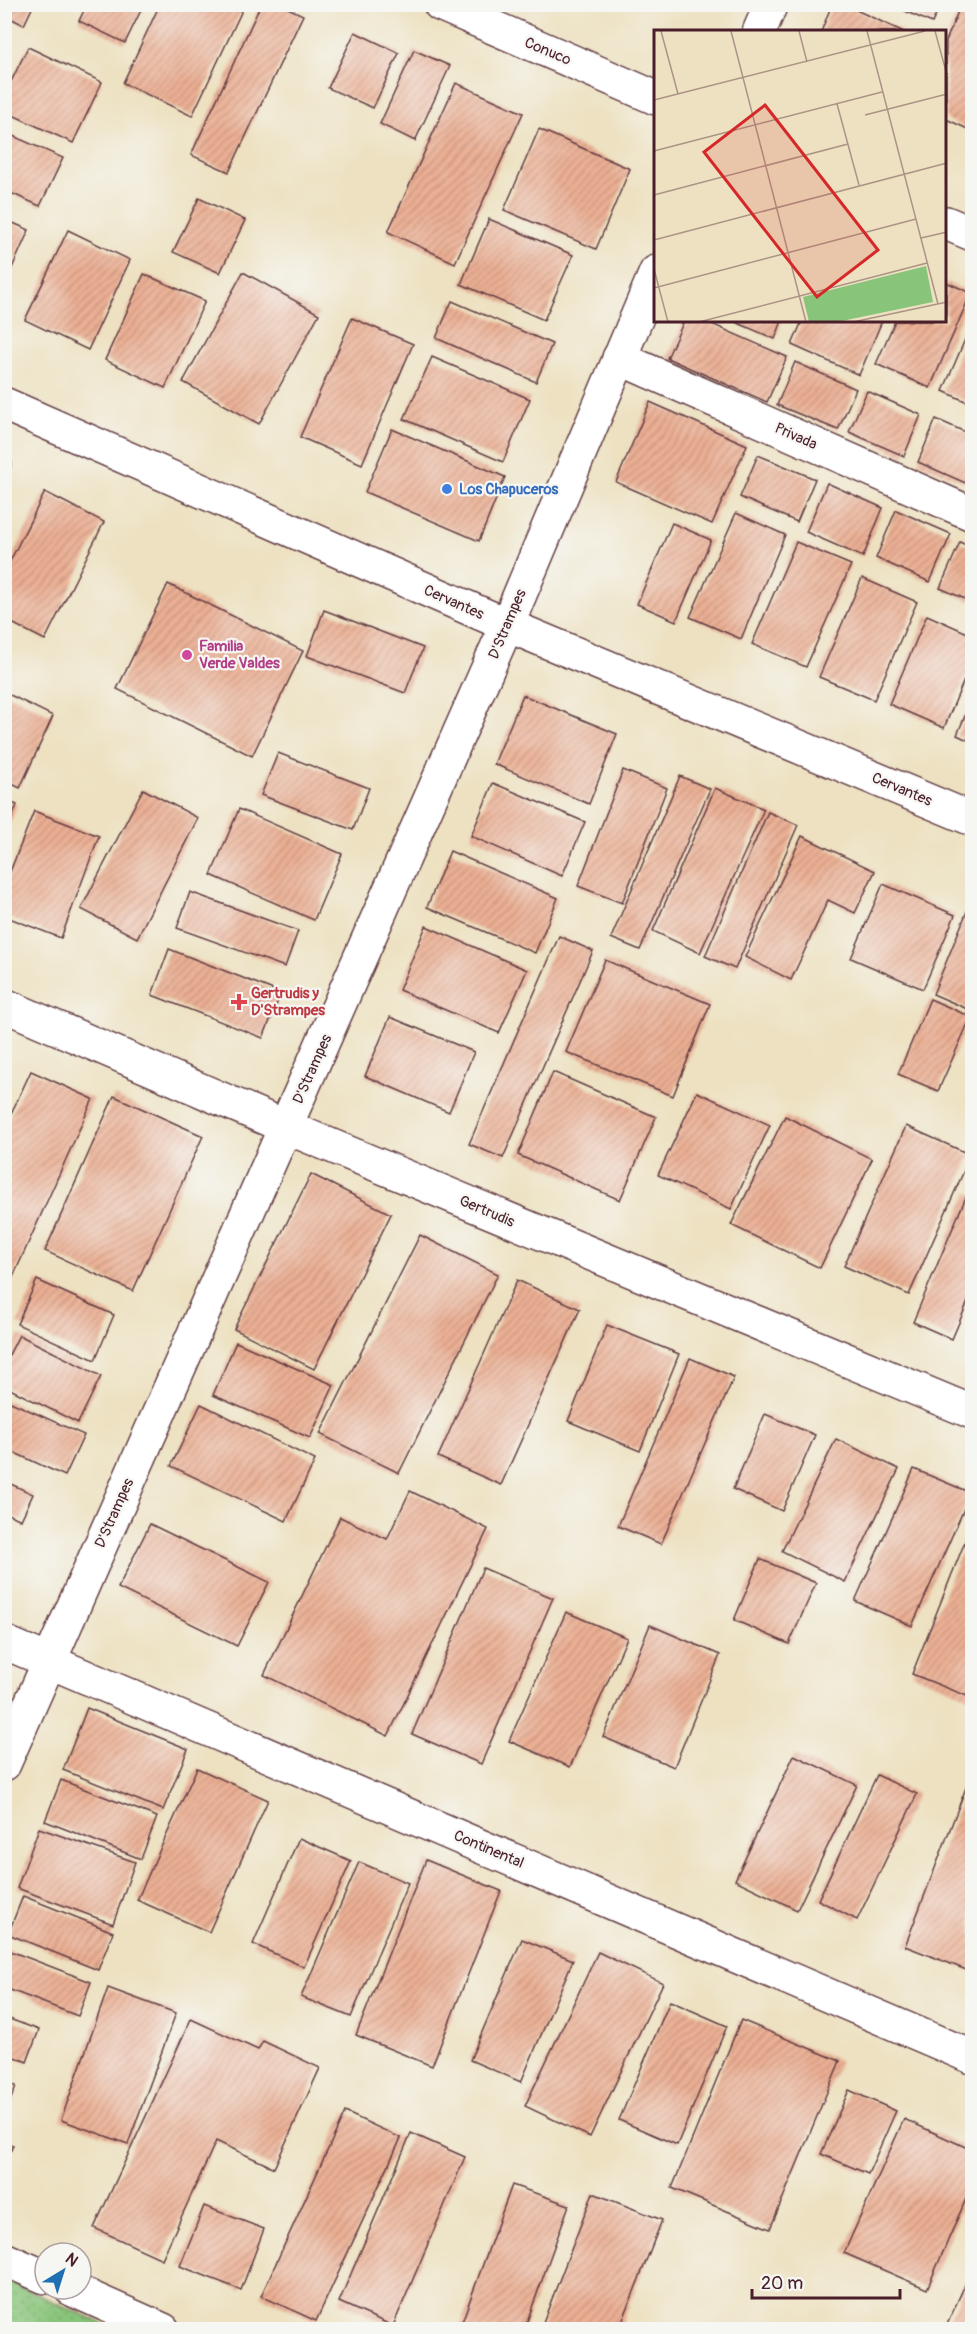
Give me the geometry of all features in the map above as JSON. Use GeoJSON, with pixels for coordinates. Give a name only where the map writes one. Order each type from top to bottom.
{"type":"FeatureCollection","features":[{"type":"Feature","properties":{"kind":"street","name":"Conuco"},"geometry":{"type":"LineString","coordinates":[[440,4],[654,97]]}},
{"type":"Feature","properties":{"kind":"street"},"geometry":{"type":"LineString","coordinates":[[760,30],[771,4]]}},
{"type":"Feature","properties":{"kind":"street"},"geometry":{"type":"LineString","coordinates":[[947,224],[972,234]]}},
{"type":"Feature","properties":{"kind":"street","name":"D'Strampes"},"geometry":{"type":"LineString","coordinates":[[4,1764],[507,625],[654,277]]}},
{"type":"Feature","properties":{"kind":"street","name":"Privada"},"geometry":{"type":"LineString","coordinates":[[619,358],[972,514]]}},
{"type":"Feature","properties":{"kind":"street","name":"Cervantes"},"geometry":{"type":"LineString","coordinates":[[4,404],[507,625],[972,819]]}},
{"type":"Feature","properties":{"kind":"street","name":"Gertrudis"},"geometry":{"type":"LineString","coordinates":[[4,1005],[286,1127],[972,1412]]}},
{"type":"Feature","properties":{"kind":"street","name":"Continental"},"geometry":{"type":"LineString","coordinates":[[4,1641],[972,2057]]}},
{"type":"Feature","properties":{"kind":"street"},"geometry":{"type":"LineString","coordinates":[[4,2259],[33,2272]]}},
{"type":"Feature","properties":{"kind":"street"},"geometry":{"type":"LineString","coordinates":[[93,2299],[163,2330]]}},
{"type":"Feature","properties":{"kind":"green space"},"geometry":{"type":"Polygon","coordinates":[[[5,2280],[33,2292],[33,2301],[52,2301],[115,2329],[5,2329],[5,2280]]]}},
{"type":"Feature","properties":{"kind":"building"},"geometry":{"type":"Polygon","coordinates":[[[4,4],[34,4],[24,25],[4,15],[4,4]]]}},
{"type":"Feature","properties":{"kind":"building"},"geometry":{"type":"Polygon","coordinates":[[[87,4],[144,4],[125,43],[79,21],[87,4]]]}},
{"type":"Feature","properties":{"kind":"building"},"geometry":{"type":"Polygon","coordinates":[[[160,4],[245,4],[192,116],[123,83],[160,4]]]}},
{"type":"Feature","properties":{"kind":"building"},"geometry":{"type":"Polygon","coordinates":[[[261,4],[279,4],[303,15],[229,172],[191,155],[261,4]]]}},
{"type":"Feature","properties":{"kind":"building"},"geometry":{"type":"Polygon","coordinates":[[[832,4],[843,4],[900,30],[822,30],[832,4]]]}},
{"type":"Feature","properties":{"kind":"building"},"geometry":{"type":"Polygon","coordinates":[[[889,4],[941,4],[932,23],[889,4]]]}},
{"type":"Feature","properties":{"kind":"building"},"geometry":{"type":"Polygon","coordinates":[[[961,4],[972,4],[972,131],[947,119],[947,39],[961,4]]]}},
{"type":"Feature","properties":{"kind":"building"},"geometry":{"type":"Polygon","coordinates":[[[355,32],[399,53],[373,108],[328,88],[355,32]]]}},
{"type":"Feature","properties":{"kind":"building"},"geometry":{"type":"Polygon","coordinates":[[[28,47],[102,82],[73,143],[4,111],[4,96],[28,47]]]}},
{"type":"Feature","properties":{"kind":"building"},"geometry":{"type":"Polygon","coordinates":[[[414,50],[450,66],[415,141],[380,124],[414,50]]]}},
{"type":"Feature","properties":{"kind":"building"},"geometry":{"type":"Polygon","coordinates":[[[456,83],[523,113],[455,263],[388,232],[456,83]]]}},
{"type":"Feature","properties":{"kind":"building"},"geometry":{"type":"Polygon","coordinates":[[[539,129],[630,169],[596,249],[504,210],[539,129]]]}},
{"type":"Feature","properties":{"kind":"building"},"geometry":{"type":"Polygon","coordinates":[[[4,132],[63,158],[40,206],[4,190],[4,132]]]}},
{"type":"Feature","properties":{"kind":"building"},"geometry":{"type":"Polygon","coordinates":[[[199,198],[245,220],[220,273],[173,252],[199,198]]]}},
{"type":"Feature","properties":{"kind":"building"},"geometry":{"type":"Polygon","coordinates":[[[4,219],[29,230],[4,286],[4,219]]]}},
{"type":"Feature","properties":{"kind":"building"},"geometry":{"type":"Polygon","coordinates":[[[489,219],[573,255],[544,320],[461,284],[489,219]]]}},
{"type":"Feature","properties":{"kind":"building"},"geometry":{"type":"Polygon","coordinates":[[[68,230],[130,260],[88,350],[25,320],[68,230]]]}},
{"type":"Feature","properties":{"kind":"building"},"geometry":{"type":"Polygon","coordinates":[[[243,272],[319,314],[259,424],[183,382],[243,272]]]}},
{"type":"Feature","properties":{"kind":"building"},"geometry":{"type":"Polygon","coordinates":[[[144,274],[205,301],[165,388],[105,360],[144,274]]]}},
{"type":"Feature","properties":{"kind":"building"},"geometry":{"type":"Polygon","coordinates":[[[947,282],[971,293],[930,388],[876,364],[895,322],[947,322],[947,282]]]}},
{"type":"Feature","properties":{"kind":"building"},"geometry":{"type":"Polygon","coordinates":[[[452,301],[552,344],[536,382],[436,338],[452,301]]]}},
{"type":"Feature","properties":{"kind":"building"},"geometry":{"type":"Polygon","coordinates":[[[352,318],[413,344],[362,464],[300,437],[352,318]]]}},
{"type":"Feature","properties":{"kind":"building"},"geometry":{"type":"Polygon","coordinates":[[[684,322],[707,322],[787,357],[767,402],[667,358],[684,322]]]}},
{"type":"Feature","properties":{"kind":"building"},"geometry":{"type":"Polygon","coordinates":[[[735,322],[782,322],[775,339],[735,322]]]}},
{"type":"Feature","properties":{"kind":"building"},"geometry":{"type":"Polygon","coordinates":[[[802,322],[882,322],[859,375],[792,345],[802,322]]]}},
{"type":"Feature","properties":{"kind":"building"},"geometry":{"type":"Polygon","coordinates":[[[972,323],[972,404],[943,391],[972,323]]]}},
{"type":"Feature","properties":{"kind":"building"},"geometry":{"type":"Polygon","coordinates":[[[432,357],[530,399],[503,462],[404,419],[432,357]]]}},
{"type":"Feature","properties":{"kind":"building"},"geometry":{"type":"Polygon","coordinates":[[[795,362],[856,389],[838,430],[777,405],[795,362]]]}},
{"type":"Feature","properties":{"kind":"building"},"geometry":{"type":"Polygon","coordinates":[[[867,391],[921,415],[904,456],[849,432],[867,391]]]}},
{"type":"Feature","properties":{"kind":"building"},"geometry":{"type":"Polygon","coordinates":[[[650,402],[747,445],[712,524],[616,482],[650,402]]]}},
{"type":"Feature","properties":{"kind":"building"},"geometry":{"type":"Polygon","coordinates":[[[936,419],[972,435],[970,485],[918,462],[936,419]]]}},
{"type":"Feature","properties":{"kind":"building"},"geometry":{"type":"Polygon","coordinates":[[[392,429],[505,477],[479,541],[365,492],[392,429]]]}},
{"type":"Feature","properties":{"kind":"building"},"geometry":{"type":"Polygon","coordinates":[[[758,455],[815,479],[797,522],[740,497],[758,455]]]}},
{"type":"Feature","properties":{"kind":"building"},"geometry":{"type":"Polygon","coordinates":[[[4,459],[12,463],[5,480],[4,480],[4,459]]]}},
{"type":"Feature","properties":{"kind":"building"},"geometry":{"type":"Polygon","coordinates":[[[827,483],[883,508],[863,557],[806,532],[827,483]]]}},
{"type":"Feature","properties":{"kind":"building"},"geometry":{"type":"Polygon","coordinates":[[[45,492],[104,522],[45,640],[4,619],[4,573],[45,492]]]}},
{"type":"Feature","properties":{"kind":"building"},"geometry":{"type":"Polygon","coordinates":[[[896,510],[951,534],[930,582],[876,558],[896,510]]]}},
{"type":"Feature","properties":{"kind":"building"},"geometry":{"type":"Polygon","coordinates":[[[736,513],[785,535],[741,639],[690,617],[736,513]]]}},
{"type":"Feature","properties":{"kind":"building"},"geometry":{"type":"Polygon","coordinates":[[[672,523],[711,540],[676,621],[637,604],[672,523]]]}},
{"type":"Feature","properties":{"kind":"building"},"geometry":{"type":"Polygon","coordinates":[[[796,542],[851,565],[806,667],[752,644],[796,542]]]}},
{"type":"Feature","properties":{"kind":"building"},"geometry":{"type":"Polygon","coordinates":[[[960,542],[972,548],[972,602],[940,588],[960,542]]]}},
{"type":"Feature","properties":{"kind":"building"},"geometry":{"type":"Polygon","coordinates":[[[862,578],[917,602],[874,700],[819,677],[862,578]]]}},
{"type":"Feature","properties":{"kind":"building"},"geometry":{"type":"Polygon","coordinates":[[[168,584],[303,651],[252,756],[117,689],[168,584]]]}},
{"type":"Feature","properties":{"kind":"building"},"geometry":{"type":"Polygon","coordinates":[[[324,610],[423,648],[405,693],[307,656],[324,610]]]}},
{"type":"Feature","properties":{"kind":"building"},"geometry":{"type":"Polygon","coordinates":[[[927,615],[972,635],[972,661],[944,728],[889,704],[927,615]]]}},
{"type":"Feature","properties":{"kind":"building"},"geometry":{"type":"Polygon","coordinates":[[[4,692],[53,716],[20,788],[4,780],[4,692]]]}},
{"type":"Feature","properties":{"kind":"building"},"geometry":{"type":"Polygon","coordinates":[[[523,695],[617,734],[589,804],[494,764],[523,695]]]}},
{"type":"Feature","properties":{"kind":"building"},"geometry":{"type":"Polygon","coordinates":[[[972,699],[972,742],[957,735],[972,699]]]}},
{"type":"Feature","properties":{"kind":"building"},"geometry":{"type":"Polygon","coordinates":[[[278,753],[369,788],[353,830],[261,795],[278,753]]]}},
{"type":"Feature","properties":{"kind":"building"},"geometry":{"type":"Polygon","coordinates":[[[623,770],[667,788],[622,903],[578,886],[623,770]]]}},
{"type":"Feature","properties":{"kind":"building"},"geometry":{"type":"Polygon","coordinates":[[[680,776],[710,789],[640,950],[611,938],[680,776]]]}},
{"type":"Feature","properties":{"kind":"building"},"geometry":{"type":"Polygon","coordinates":[[[493,783],[585,822],[562,876],[471,836],[493,783]]]}},
{"type":"Feature","properties":{"kind":"building"},"geometry":{"type":"Polygon","coordinates":[[[715,788],[764,809],[700,953],[653,931],[715,788]]]}},
{"type":"Feature","properties":{"kind":"building"},"geometry":{"type":"Polygon","coordinates":[[[143,789],[198,818],[137,938],[81,909],[143,789]]]}},
{"type":"Feature","properties":{"kind":"building"},"geometry":{"type":"Polygon","coordinates":[[[4,800],[17,805],[5,835],[4,835],[4,800]]]}},
{"type":"Feature","properties":{"kind":"building"},"geometry":{"type":"Polygon","coordinates":[[[239,809],[342,854],[314,920],[211,875],[239,809]]]}},
{"type":"Feature","properties":{"kind":"building"},"geometry":{"type":"Polygon","coordinates":[[[34,811],[99,836],[61,938],[4,916],[4,887],[34,811]]]}},
{"type":"Feature","properties":{"kind":"building"},"geometry":{"type":"Polygon","coordinates":[[[768,812],[798,825],[735,969],[705,956],[768,812]]]}},
{"type":"Feature","properties":{"kind":"building"},"geometry":{"type":"Polygon","coordinates":[[[802,836],[875,871],[855,913],[828,900],[791,980],[745,957],[802,836]]]}},
{"type":"Feature","properties":{"kind":"building"},"geometry":{"type":"Polygon","coordinates":[[[450,851],[558,898],[535,953],[427,907],[450,851]]]}},
{"type":"Feature","properties":{"kind":"building"},"geometry":{"type":"Polygon","coordinates":[[[883,884],[955,915],[923,989],[851,958],[883,884]]]}},
{"type":"Feature","properties":{"kind":"building"},"geometry":{"type":"Polygon","coordinates":[[[190,892],[298,931],[285,967],[177,928],[190,892]]]}},
{"type":"Feature","properties":{"kind":"building"},"geometry":{"type":"Polygon","coordinates":[[[970,904],[972,905],[972,1011],[933,994],[970,904]]]}},
{"type":"Feature","properties":{"kind":"building"},"geometry":{"type":"Polygon","coordinates":[[[426,926],[527,970],[499,1033],[399,990],[426,926]]]}},
{"type":"Feature","properties":{"kind":"building"},"geometry":{"type":"Polygon","coordinates":[[[559,936],[593,951],[503,1158],[469,1144],[559,936]]]}},
{"type":"Feature","properties":{"kind":"building"},"geometry":{"type":"Polygon","coordinates":[[[169,949],[281,993],[263,1038],[152,995],[169,949]]]}},
{"type":"Feature","properties":{"kind":"building"},"geometry":{"type":"Polygon","coordinates":[[[605,960],[710,1004],[673,1096],[566,1052],[605,960]]]}},
{"type":"Feature","properties":{"kind":"building"},"geometry":{"type":"Polygon","coordinates":[[[930,999],[971,1017],[938,1091],[898,1074],[930,999]]]}},
{"type":"Feature","properties":{"kind":"building"},"geometry":{"type":"Polygon","coordinates":[[[390,1017],[474,1052],[449,1112],[365,1076],[390,1017]]]}},
{"type":"Feature","properties":{"kind":"building"},"geometry":{"type":"Polygon","coordinates":[[[31,1071],[93,1099],[13,1277],[4,1273],[4,1129],[31,1071]]]}},
{"type":"Feature","properties":{"kind":"building"},"geometry":{"type":"Polygon","coordinates":[[[553,1072],[656,1117],[620,1200],[518,1155],[553,1072]]]}},
{"type":"Feature","properties":{"kind":"building"},"geometry":{"type":"Polygon","coordinates":[[[697,1092],[770,1125],[731,1209],[658,1175],[697,1092]]]}},
{"type":"Feature","properties":{"kind":"building"},"geometry":{"type":"Polygon","coordinates":[[[114,1096],[203,1136],[133,1291],[45,1251],[114,1096]]]}},
{"type":"Feature","properties":{"kind":"building"},"geometry":{"type":"Polygon","coordinates":[[[785,1116],[872,1159],[820,1268],[731,1225],[785,1116]]]}},
{"type":"Feature","properties":{"kind":"building"},"geometry":{"type":"Polygon","coordinates":[[[906,1126],[971,1155],[909,1295],[844,1266],[906,1126]]]}},
{"type":"Feature","properties":{"kind":"building"},"geometry":{"type":"Polygon","coordinates":[[[311,1174],[391,1214],[314,1369],[234,1329],[311,1174]]]}},
{"type":"Feature","properties":{"kind":"building"},"geometry":{"type":"Polygon","coordinates":[[[968,1192],[972,1194],[972,1292],[952,1339],[913,1322],[968,1192]]]}},
{"type":"Feature","properties":{"kind":"building"},"geometry":{"type":"Polygon","coordinates":[[[420,1235],[498,1274],[399,1473],[320,1434],[420,1235]]]}},
{"type":"Feature","properties":{"kind":"building"},"geometry":{"type":"Polygon","coordinates":[[[37,1280],[114,1315],[95,1360],[17,1324],[37,1280]]]}},
{"type":"Feature","properties":{"kind":"building"},"geometry":{"type":"Polygon","coordinates":[[[517,1280],[580,1309],[501,1485],[438,1457],[517,1280]]]}},
{"type":"Feature","properties":{"kind":"building"},"geometry":{"type":"Polygon","coordinates":[[[607,1325],[679,1354],[640,1451],[568,1421],[607,1325]]]}},
{"type":"Feature","properties":{"kind":"building"},"geometry":{"type":"Polygon","coordinates":[[[19,1335],[101,1376],[78,1423],[4,1386],[4,1365],[19,1335]]]}},
{"type":"Feature","properties":{"kind":"building"},"geometry":{"type":"Polygon","coordinates":[[[236,1342],[334,1385],[310,1438],[213,1395],[236,1342]]]}},
{"type":"Feature","properties":{"kind":"building"},"geometry":{"type":"Polygon","coordinates":[[[690,1358],[734,1377],[661,1544],[618,1526],[690,1358]]]}},
{"type":"Feature","properties":{"kind":"building"},"geometry":{"type":"Polygon","coordinates":[[[4,1399],[84,1435],[65,1476],[4,1448],[4,1399]]]}},
{"type":"Feature","properties":{"kind":"building"},"geometry":{"type":"Polygon","coordinates":[[[201,1404],[315,1460],[286,1521],[171,1466],[201,1404]]]}},
{"type":"Feature","properties":{"kind":"building"},"geometry":{"type":"Polygon","coordinates":[[[765,1414],[815,1435],[782,1511],[733,1489],[765,1414]]]}},
{"type":"Feature","properties":{"kind":"building"},"geometry":{"type":"Polygon","coordinates":[[[836,1439],[899,1469],[845,1582],[782,1551],[836,1439]]]}},
{"type":"Feature","properties":{"kind":"building"},"geometry":{"type":"Polygon","coordinates":[[[914,1469],[971,1493],[912,1626],[855,1601],[914,1469]]]}},
{"type":"Feature","properties":{"kind":"building"},"geometry":{"type":"Polygon","coordinates":[[[4,1481],[33,1494],[21,1520],[4,1512],[4,1481]]]}},
{"type":"Feature","properties":{"kind":"building"},"geometry":{"type":"Polygon","coordinates":[[[410,1491],[488,1529],[388,1736],[264,1675],[340,1517],[387,1539],[410,1491]]]}},
{"type":"Feature","properties":{"kind":"building"},"geometry":{"type":"Polygon","coordinates":[[[150,1524],[269,1582],[237,1646],[118,1588],[150,1524]]]}},
{"type":"Feature","properties":{"kind":"building"},"geometry":{"type":"Polygon","coordinates":[[[972,1524],[972,1698],[912,1674],[972,1524]]]}},
{"type":"Feature","properties":{"kind":"building"},"geometry":{"type":"Polygon","coordinates":[[[760,1559],[816,1583],[789,1644],[734,1620],[760,1559]]]}},
{"type":"Feature","properties":{"kind":"building"},"geometry":{"type":"Polygon","coordinates":[[[483,1568],[553,1598],[481,1764],[412,1734],[483,1568]]]}},
{"type":"Feature","properties":{"kind":"building"},"geometry":{"type":"Polygon","coordinates":[[[566,1612],[627,1638],[570,1767],[509,1741],[566,1612]]]}},
{"type":"Feature","properties":{"kind":"building"},"geometry":{"type":"Polygon","coordinates":[[[650,1625],[720,1655],[674,1767],[603,1737],[650,1625]]]}},
{"type":"Feature","properties":{"kind":"building"},"geometry":{"type":"Polygon","coordinates":[[[87,1708],[188,1749],[163,1810],[63,1770],[87,1708]]]}},
{"type":"Feature","properties":{"kind":"building"},"geometry":{"type":"Polygon","coordinates":[[[794,1755],[857,1785],[797,1910],[735,1880],[794,1755]]]}},
{"type":"Feature","properties":{"kind":"building"},"geometry":{"type":"Polygon","coordinates":[[[197,1768],[268,1800],[209,1932],[137,1900],[197,1768]]]}},
{"type":"Feature","properties":{"kind":"building"},"geometry":{"type":"Polygon","coordinates":[[[972,1772],[972,1961],[969,1971],[905,1946],[972,1772]]]}},
{"type":"Feature","properties":{"kind":"building"},"geometry":{"type":"Polygon","coordinates":[[[877,1775],[917,1794],[857,1920],[818,1900],[877,1775]]]}},
{"type":"Feature","properties":{"kind":"building"},"geometry":{"type":"Polygon","coordinates":[[[61,1780],[157,1817],[141,1859],[45,1821],[61,1780]]]}},
{"type":"Feature","properties":{"kind":"building"},"geometry":{"type":"Polygon","coordinates":[[[39,1828],[135,1862],[113,1924],[17,1888],[39,1828]]]}},
{"type":"Feature","properties":{"kind":"building"},"geometry":{"type":"Polygon","coordinates":[[[299,1838],[351,1861],[304,1967],[253,1944],[299,1838]]]}},
{"type":"Feature","properties":{"kind":"building"},"geometry":{"type":"Polygon","coordinates":[[[426,1860],[501,1891],[432,2066],[356,2035],[426,1860]]]}},
{"type":"Feature","properties":{"kind":"building"},"geometry":{"type":"Polygon","coordinates":[[[359,1862],[408,1883],[351,2017],[301,1997],[359,1862]]]}},
{"type":"Feature","properties":{"kind":"building"},"geometry":{"type":"Polygon","coordinates":[[[23,1896],[113,1932],[98,1970],[8,1934],[23,1896]]]}},
{"type":"Feature","properties":{"kind":"building"},"geometry":{"type":"Polygon","coordinates":[[[522,1939],[573,1960],[521,2082],[470,2060],[522,1939]]]}},
{"type":"Feature","properties":{"kind":"building"},"geometry":{"type":"Polygon","coordinates":[[[5,1949],[91,1982],[78,2016],[5,1988],[5,1949]]]}},
{"type":"Feature","properties":{"kind":"building"},"geometry":{"type":"Polygon","coordinates":[[[598,1952],[663,1983],[590,2137],[525,2106],[598,1952]]]}},
{"type":"Feature","properties":{"kind":"building"},"geometry":{"type":"Polygon","coordinates":[[[108,1988],[176,2013],[128,2144],[61,2120],[108,1988]]]}},
{"type":"Feature","properties":{"kind":"building"},"geometry":{"type":"Polygon","coordinates":[[[670,2001],[727,2026],[677,2145],[619,2120],[670,2001]]]}},
{"type":"Feature","properties":{"kind":"building"},"geometry":{"type":"Polygon","coordinates":[[[4,2017],[39,2030],[27,2062],[4,2053],[4,2017]]]}},
{"type":"Feature","properties":{"kind":"building"},"geometry":{"type":"Polygon","coordinates":[[[191,2019],[258,2050],[263,2041],[320,2068],[274,2168],[216,2141],[162,2259],[94,2228],[191,2019]]]}},
{"type":"Feature","properties":{"kind":"building"},"geometry":{"type":"Polygon","coordinates":[[[741,2020],[840,2061],[770,2229],[672,2188],[741,2020]]]}},
{"type":"Feature","properties":{"kind":"building"},"geometry":{"type":"Polygon","coordinates":[[[4,2082],[16,2086],[5,2114],[4,2114],[4,2082]]]}},
{"type":"Feature","properties":{"kind":"building"},"geometry":{"type":"Polygon","coordinates":[[[849,2090],[896,2111],[868,2174],[821,2154],[849,2090]]]}},
{"type":"Feature","properties":{"kind":"building"},"geometry":{"type":"Polygon","coordinates":[[[345,2112],[401,2138],[316,2321],[261,2296],[345,2112]]]}},
{"type":"Feature","properties":{"kind":"building"},"geometry":{"type":"Polygon","coordinates":[[[904,2119],[972,2150],[972,2185],[927,2289],[844,2253],[904,2119]]]}},
{"type":"Feature","properties":{"kind":"building"},"geometry":{"type":"Polygon","coordinates":[[[411,2133],[465,2157],[393,2326],[339,2302],[411,2133]]]}},
{"type":"Feature","properties":{"kind":"building"},"geometry":{"type":"Polygon","coordinates":[[[4,2142],[13,2145],[5,2165],[4,2165],[4,2142]]]}},
{"type":"Feature","properties":{"kind":"building"},"geometry":{"type":"Polygon","coordinates":[[[512,2185],[569,2205],[524,2330],[459,2330],[512,2185]]]}},
{"type":"Feature","properties":{"kind":"building"},"geometry":{"type":"Polygon","coordinates":[[[593,2193],[662,2220],[619,2330],[540,2330],[593,2193]]]}},
{"type":"Feature","properties":{"kind":"building"},"geometry":{"type":"Polygon","coordinates":[[[204,2206],[264,2229],[241,2290],[180,2266],[204,2206]]]}},
{"type":"Feature","properties":{"kind":"building"},"geometry":{"type":"Polygon","coordinates":[[[972,2269],[972,2330],[951,2330],[946,2327],[972,2269]]]}},
{"type":"Feature","properties":{"kind":"place","name":"Los Chapuceros"},"geometry":{"type":"Point","coordinates":[447,489]}},
{"type":"Feature","properties":{"kind":"place","name":"Familia Verde Valdes"},"geometry":{"type":"Point","coordinates":[187,655]}},
{"type":"Feature","properties":{"kind":"place","name":"Gertrudis y D'Strampes"},"geometry":{"type":"Point","coordinates":[239,1002]}}]}
